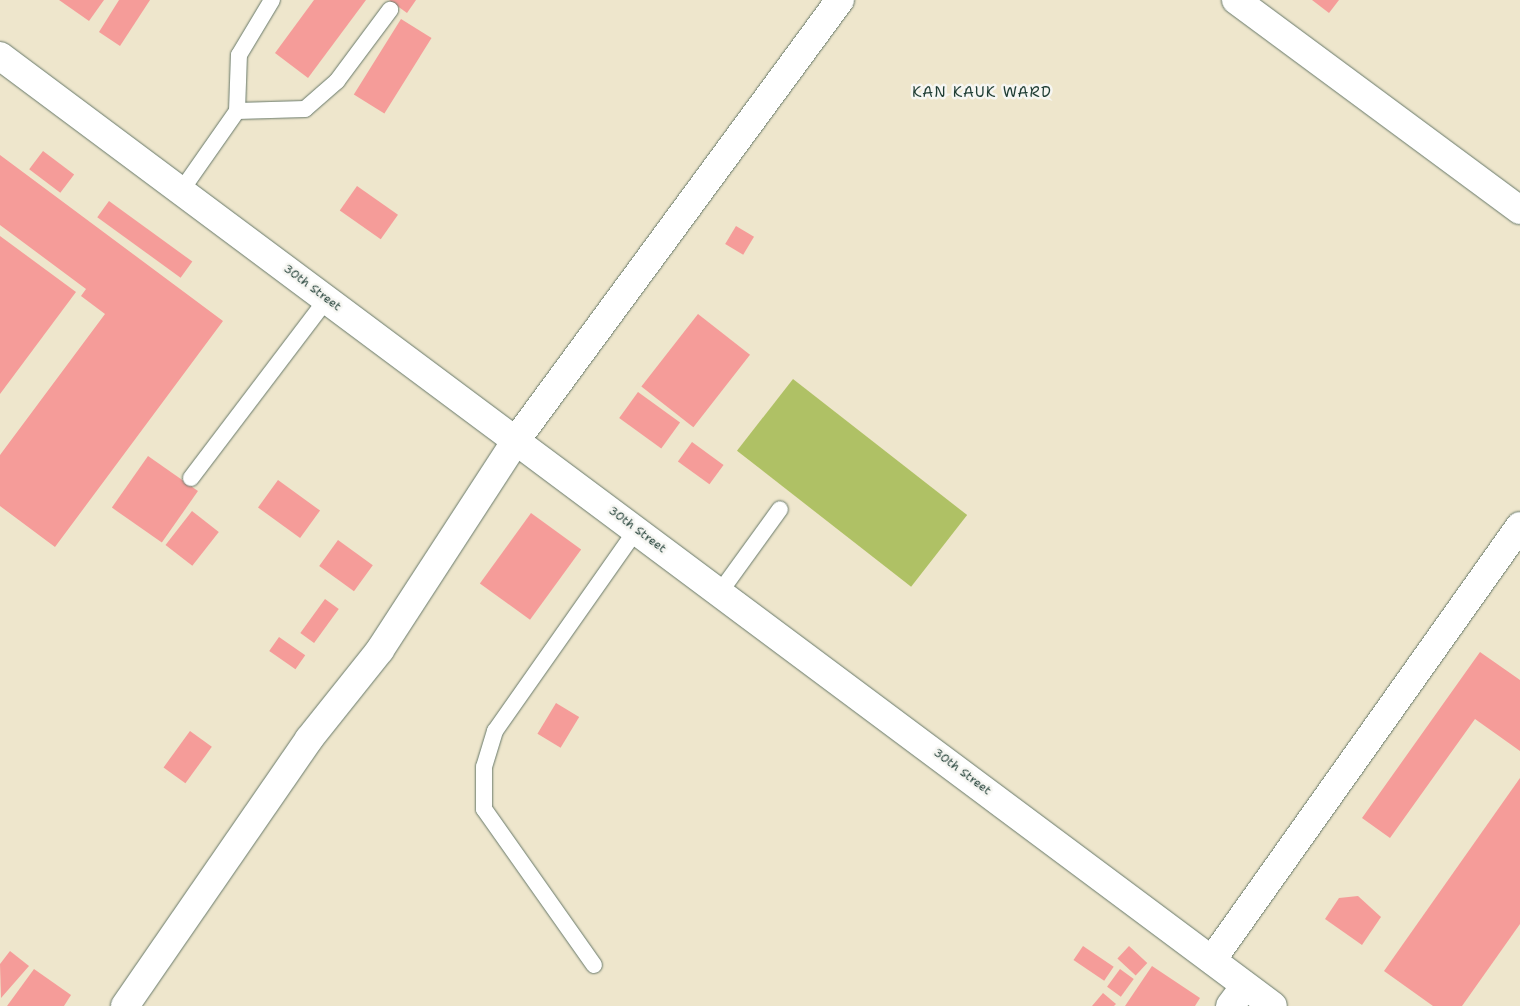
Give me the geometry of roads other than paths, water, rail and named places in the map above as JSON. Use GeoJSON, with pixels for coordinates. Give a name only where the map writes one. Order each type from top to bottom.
{"type":"FeatureCollection","features":[{"type":"Feature","properties":{"kind":"street"},"geometry":{"type":"LineString","coordinates":[[125,1006],[310,739],[380,650],[517,439],[840,0]]}},
{"type":"Feature","properties":{"kind":"street"},"geometry":{"type":"LineString","coordinates":[[1236,0],[1272,10],[1520,210]]}},
{"type":"Feature","properties":{"kind":"street","name":"30th Street"},"geometry":{"type":"LineString","coordinates":[[0,56],[517,439],[1212,960],[1237,996],[1273,1006]]}},
{"type":"Feature","properties":{"kind":"street"},"geometry":{"type":"LineString","coordinates":[[1212,960],[1520,526]]}},
{"type":"Feature","properties":{"kind":"lane"},"geometry":{"type":"LineString","coordinates":[[182,191],[237,110],[239,55],[272,0]]}},
{"type":"Feature","properties":{"kind":"lane"},"geometry":{"type":"LineString","coordinates":[[237,110],[305,110],[337,82],[390,10]]}},
{"type":"Feature","properties":{"kind":"lane"},"geometry":{"type":"LineString","coordinates":[[191,478],[327,299]]}},
{"type":"Feature","properties":{"kind":"lane"},"geometry":{"type":"LineString","coordinates":[[720,592],[780,509]]}},
{"type":"Feature","properties":{"kind":"lane"},"geometry":{"type":"LineString","coordinates":[[594,965],[484,809],[484,767],[495,731],[637,529]]}},
{"type":"Feature","properties":{"kind":"district","name":"KAN KAUK WARD"},"geometry":{"type":"Point","coordinates":[982,93]}}]}
